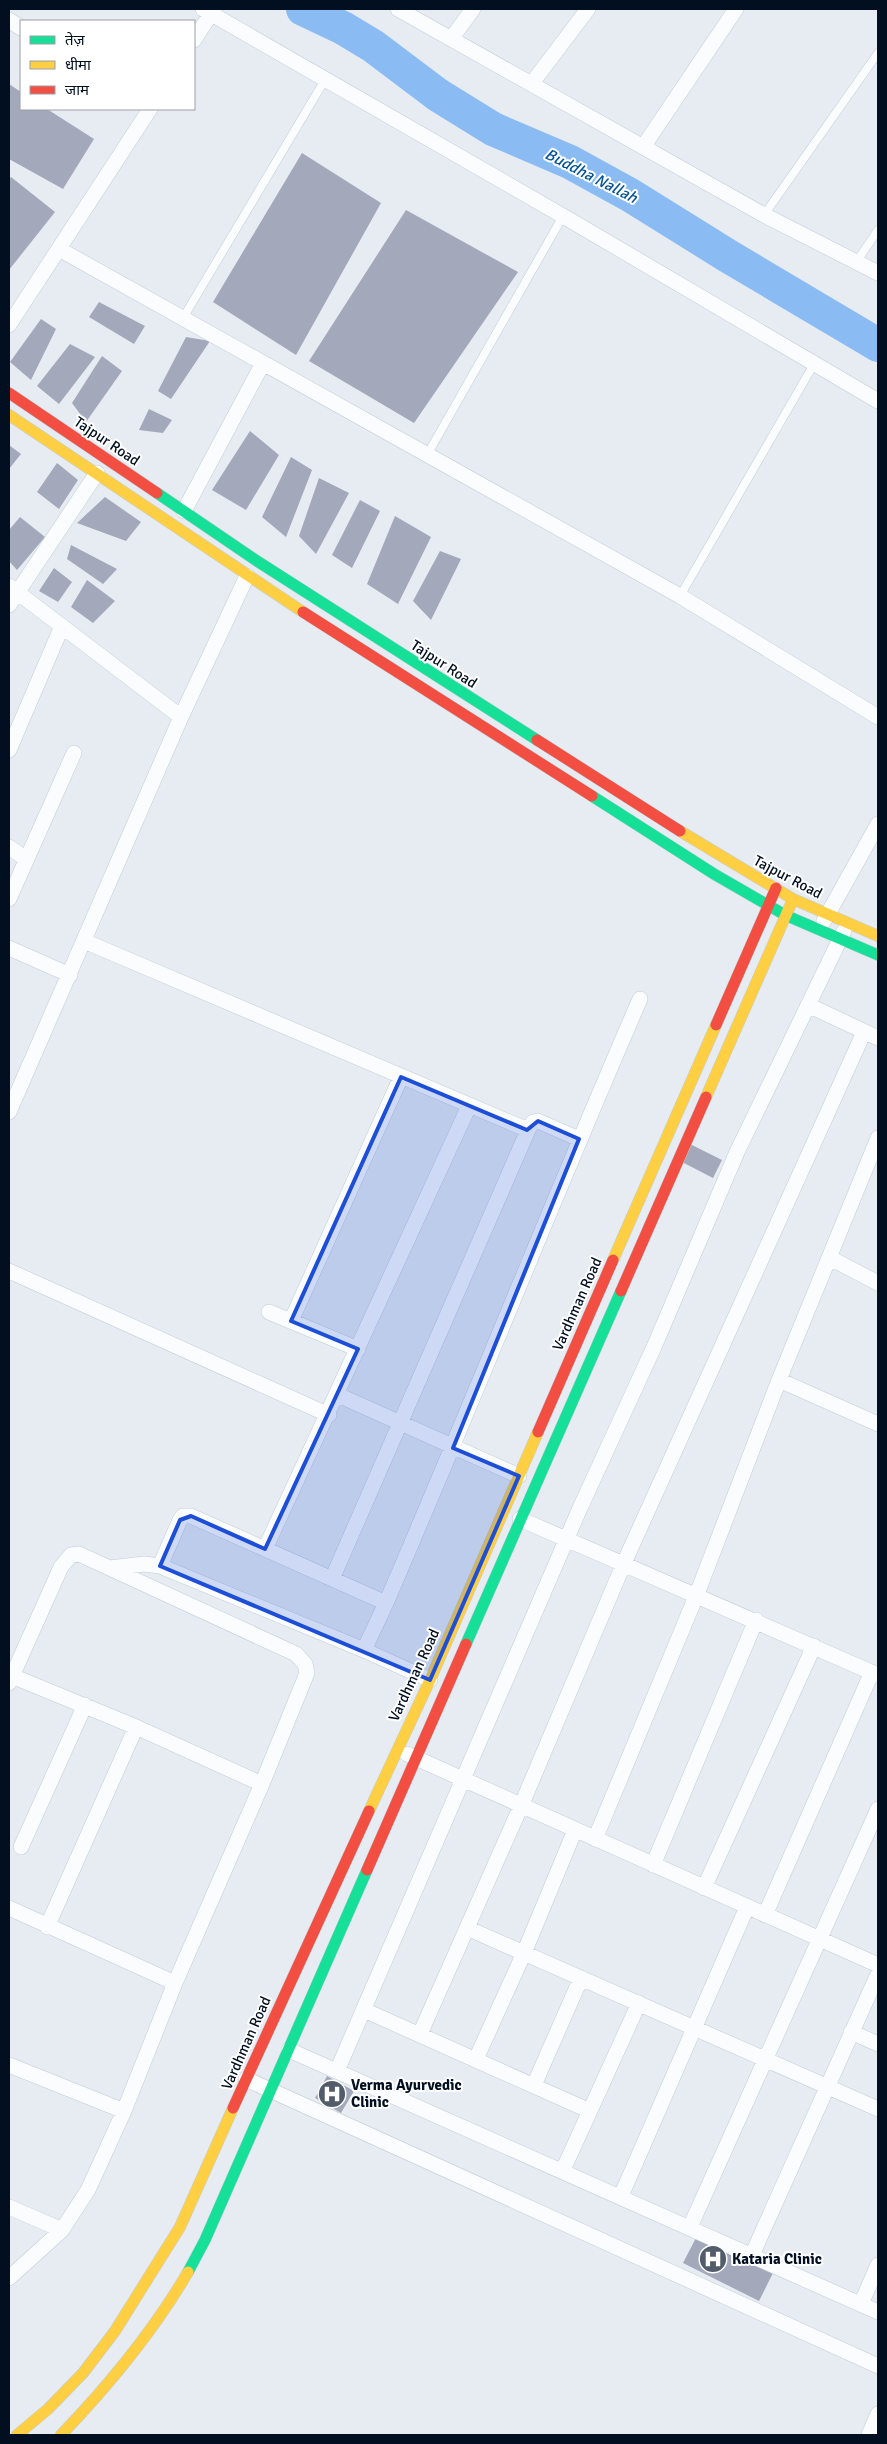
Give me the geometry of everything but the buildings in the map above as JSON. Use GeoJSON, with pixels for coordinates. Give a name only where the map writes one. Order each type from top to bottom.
{"type":"FeatureCollection","features":[{"type":"Feature","properties":{"kind":"street"},"geometry":{"type":"LineString","coordinates":[[398,9],[764,215],[878,273]]}},
{"type":"Feature","properties":{"kind":"street"},"geometry":{"type":"LineString","coordinates":[[451,39],[473,9]]}},
{"type":"Feature","properties":{"kind":"street"},"geometry":{"type":"LineString","coordinates":[[532,83],[588,9]]}},
{"type":"Feature","properties":{"kind":"street"},"geometry":{"type":"LineString","coordinates":[[643,147],[736,9]]}},
{"type":"Feature","properties":{"kind":"street"},"geometry":{"type":"LineString","coordinates":[[195,38],[209,10],[878,401]]}},
{"type":"Feature","properties":{"kind":"street"},"geometry":{"type":"LineString","coordinates":[[9,20],[20,27]]}},
{"type":"Feature","properties":{"kind":"street"},"geometry":{"type":"LineString","coordinates":[[9,325],[149,110]]}},
{"type":"Feature","properties":{"kind":"street"},"geometry":{"type":"LineString","coordinates":[[59,249],[680,596],[878,717]]}},
{"type":"Feature","properties":{"kind":"street"},"geometry":{"type":"LineString","coordinates":[[184,511],[263,363]]}},
{"type":"Feature","properties":{"kind":"street","name":"Tajpur Road"},"geometry":{"type":"LineString","coordinates":[[9,393],[459,692],[601,780],[723,859],[793,899],[878,936]]}},
{"type":"Feature","properties":{"kind":"street"},"geometry":{"type":"LineString","coordinates":[[9,414],[247,576],[714,874],[769,904],[785,915],[878,955]]}},
{"type":"Feature","properties":{"kind":"street"},"geometry":{"type":"LineString","coordinates":[[9,606],[13,590],[97,473]]}},
{"type":"Feature","properties":{"kind":"street"},"geometry":{"type":"LineString","coordinates":[[9,1112],[181,717],[247,576]]}},
{"type":"Feature","properties":{"kind":"street"},"geometry":{"type":"LineString","coordinates":[[13,590],[181,717]]}},
{"type":"Feature","properties":{"kind":"street"},"geometry":{"type":"LineString","coordinates":[[9,750],[62,626]]}},
{"type":"Feature","properties":{"kind":"street"},"geometry":{"type":"LineString","coordinates":[[9,899],[74,754]]}},
{"type":"Feature","properties":{"kind":"street"},"geometry":{"type":"LineString","coordinates":[[819,930],[878,824]]}},
{"type":"Feature","properties":{"kind":"street"},"geometry":{"type":"LineString","coordinates":[[9,847],[26,859]]}},
{"type":"Feature","properties":{"kind":"street","name":"Vardhman Road"},"geometry":{"type":"LineString","coordinates":[[17,2435],[48,2409],[83,2373],[115,2331],[180,2227],[396,1749],[430,1680],[776,888]]}},
{"type":"Feature","properties":{"kind":"street"},"geometry":{"type":"LineString","coordinates":[[61,2435],[137,2351],[186,2280],[289,2050],[415,1758],[793,899]]}},
{"type":"Feature","properties":{"kind":"street"},"geometry":{"type":"LineString","coordinates":[[338,2071],[567,1538],[654,1347],[737,1152],[848,923]]}},
{"type":"Feature","properties":{"kind":"street"},"geometry":{"type":"LineString","coordinates":[[84,941],[528,1130]]}},
{"type":"Feature","properties":{"kind":"street"},"geometry":{"type":"LineString","coordinates":[[9,948],[70,975]]}},
{"type":"Feature","properties":{"kind":"street"},"geometry":{"type":"LineString","coordinates":[[364,1650],[453,1448],[579,1139],[640,999]]}},
{"type":"Feature","properties":{"kind":"street"},"geometry":{"type":"LineString","coordinates":[[808,1005],[878,1038]]}},
{"type":"Feature","properties":{"kind":"street"},"geometry":{"type":"LineString","coordinates":[[420,2034],[521,1806],[624,1563],[864,1032]]}},
{"type":"Feature","properties":{"kind":"street"},"geometry":{"type":"LineString","coordinates":[[291,1321],[401,1077]]}},
{"type":"Feature","properties":{"kind":"street"},"geometry":{"type":"LineString","coordinates":[[265,1549],[329,1415],[469,1106]]}},
{"type":"Feature","properties":{"kind":"street"},"geometry":{"type":"LineString","coordinates":[[332,1579],[528,1130],[533,1122],[538,1120],[579,1139]]}},
{"type":"Feature","properties":{"kind":"street"},"geometry":{"type":"LineString","coordinates":[[595,1839],[697,1594],[779,1380],[878,1138]]}},
{"type":"Feature","properties":{"kind":"street"},"geometry":{"type":"LineString","coordinates":[[830,1258],[878,1283]]}},
{"type":"Feature","properties":{"kind":"street"},"geometry":{"type":"LineString","coordinates":[[9,1272],[329,1415]]}},
{"type":"Feature","properties":{"kind":"street"},"geometry":{"type":"LineString","coordinates":[[269,1312],[358,1349]]}},
{"type":"Feature","properties":{"kind":"street"},"geometry":{"type":"LineString","coordinates":[[779,1380],[878,1424]]}},
{"type":"Feature","properties":{"kind":"street"},"geometry":{"type":"LineString","coordinates":[[338,1395],[399,1424],[519,1476]]}},
{"type":"Feature","properties":{"kind":"street"},"geometry":{"type":"LineString","coordinates":[[160,1566],[180,1520],[186,1515],[386,1603]]}},
{"type":"Feature","properties":{"kind":"street"},"geometry":{"type":"LineString","coordinates":[[520,1519],[697,1594],[875,1674],[765,1915]]}},
{"type":"Feature","properties":{"kind":"street"},"geometry":{"type":"LineString","coordinates":[[9,2278],[62,2230],[88,2190],[124,2111],[175,1983],[262,1784],[305,1680],[305,1664],[296,1654],[79,1554],[71,1555],[66,1560],[10,1679],[85,1705],[262,1784]]}},
{"type":"Feature","properties":{"kind":"street"},"geometry":{"type":"LineString","coordinates":[[109,1568],[144,1564],[160,1566],[364,1650],[430,1680]]}},
{"type":"Feature","properties":{"kind":"street"},"geometry":{"type":"LineString","coordinates":[[653,1865],[756,1620]]}},
{"type":"Feature","properties":{"kind":"street"},"geometry":{"type":"LineString","coordinates":[[704,1888],[814,1646]]}},
{"type":"Feature","properties":{"kind":"street"},"geometry":{"type":"LineString","coordinates":[[21,1847],[85,1705]]}},
{"type":"Feature","properties":{"kind":"street"},"geometry":{"type":"LineString","coordinates":[[47,1927],[136,1727]]}},
{"type":"Feature","properties":{"kind":"street"},"geometry":{"type":"LineString","coordinates":[[396,1749],[462,1781],[878,1965]]}},
{"type":"Feature","properties":{"kind":"street"},"geometry":{"type":"LineString","coordinates":[[690,2226],[878,1809]]}},
{"type":"Feature","properties":{"kind":"street"},"geometry":{"type":"LineString","coordinates":[[476,2059],[524,1953],[575,1830]]}},
{"type":"Feature","properties":{"kind":"street"},"geometry":{"type":"LineString","coordinates":[[621,2196],[747,1907]]}},
{"type":"Feature","properties":{"kind":"street"},"geometry":{"type":"LineString","coordinates":[[9,1908],[47,1927],[175,1983]]}},
{"type":"Feature","properties":{"kind":"street"},"geometry":{"type":"LineString","coordinates":[[466,1928],[878,2109]]}},
{"type":"Feature","properties":{"kind":"street"},"geometry":{"type":"LineString","coordinates":[[752,2255],[878,1974]]}},
{"type":"Feature","properties":{"kind":"street"},"geometry":{"type":"LineString","coordinates":[[534,2085],[581,1978]]}},
{"type":"Feature","properties":{"kind":"street"},"geometry":{"type":"LineString","coordinates":[[563,2170],[639,2003]]}},
{"type":"Feature","properties":{"kind":"street"},"geometry":{"type":"LineString","coordinates":[[364,2010],[590,2111]]}},
{"type":"Feature","properties":{"kind":"street"},"geometry":{"type":"LineString","coordinates":[[851,2032],[878,2044]]}},
{"type":"Feature","properties":{"kind":"street"},"geometry":{"type":"LineString","coordinates":[[289,2050],[690,2226],[878,2312]]}},
{"type":"Feature","properties":{"kind":"street"},"geometry":{"type":"LineString","coordinates":[[9,2065],[124,2111]]}},
{"type":"Feature","properties":{"kind":"street"},"geometry":{"type":"LineString","coordinates":[[246,2079],[270,2092],[878,2366]]}},
{"type":"Feature","properties":{"kind":"street"},"geometry":{"type":"LineString","coordinates":[[9,2207],[62,2230]]}},
{"type":"Feature","properties":{"kind":"street"},"geometry":{"type":"LineString","coordinates":[[861,2304],[878,2266]]}},
{"type":"Feature","properties":{"kind":"street"},"geometry":{"type":"LineString","coordinates":[[869,2435],[878,2414]]}},
{"type":"Feature","properties":{"kind":"lane"},"geometry":{"type":"LineString","coordinates":[[764,215],[878,53]]}},
{"type":"Feature","properties":{"kind":"lane"},"geometry":{"type":"LineString","coordinates":[[183,318],[326,78]]}},
{"type":"Feature","properties":{"kind":"lane"},"geometry":{"type":"LineString","coordinates":[[427,455],[563,216]]}},
{"type":"Feature","properties":{"kind":"lane"},"geometry":{"type":"LineString","coordinates":[[856,261],[878,230]]}},
{"type":"Feature","properties":{"kind":"lane"},"geometry":{"type":"LineString","coordinates":[[680,596],[814,364]]}},
{"type":"Feature","properties":{"kind":"highlighted area"},"geometry":{"type":"Polygon","coordinates":[[[401,1077],[527,1130],[538,1121],[579,1139],[453,1448],[519,1476],[430,1680],[160,1566],[180,1520],[191,1516],[265,1549],[358,1349],[291,1321],[401,1077]]]}},
{"type":"Feature","properties":{"kind":"waterway","name":"Buddha Nallah"},"geometry":{"type":"LineString","coordinates":[[303,9],[343,28],[373,46],[438,95],[493,129],[570,162],[630,195],[878,345]]}},
{"type":"Feature","properties":{"kind":"traffic: fast"},"geometry":{"type":"LineString","coordinates":[[157,493],[257,561],[537,740]]}},
{"type":"Feature","properties":{"kind":"traffic: fast"},"geometry":{"type":"LineString","coordinates":[[592,796],[714,874],[785,915],[878,955]]}},
{"type":"Feature","properties":{"kind":"traffic: fast"},"geometry":{"type":"LineString","coordinates":[[466,1644],[621,1291]]}},
{"type":"Feature","properties":{"kind":"traffic: fast"},"geometry":{"type":"LineString","coordinates":[[188,2272],[205,2240],[367,1870]]}},
{"type":"Feature","properties":{"kind":"traffic: slow"},"geometry":{"type":"LineString","coordinates":[[9,415],[303,612]]}},
{"type":"Feature","properties":{"kind":"traffic: slow"},"geometry":{"type":"LineString","coordinates":[[680,831],[793,899],[878,936]]}},
{"type":"Feature","properties":{"kind":"traffic: slow"},"geometry":{"type":"LineString","coordinates":[[706,1097],[793,899]]}},
{"type":"Feature","properties":{"kind":"traffic: slow"},"geometry":{"type":"LineString","coordinates":[[613,1260],[716,1025]]}},
{"type":"Feature","properties":{"kind":"traffic: slow"},"geometry":{"type":"LineString","coordinates":[[369,1811],[430,1680],[538,1432]]}},
{"type":"Feature","properties":{"kind":"traffic: slow"},"geometry":{"type":"LineString","coordinates":[[17,2435],[48,2409],[83,2373],[115,2331],[180,2227],[233,2108]]}},
{"type":"Feature","properties":{"kind":"traffic: slow"},"geometry":{"type":"LineString","coordinates":[[61,2435],[96,2397],[145,2337],[188,2272]]}},
{"type":"Feature","properties":{"kind":"traffic: jam"},"geometry":{"type":"LineString","coordinates":[[9,393],[157,493]]}},
{"type":"Feature","properties":{"kind":"traffic: jam"},"geometry":{"type":"LineString","coordinates":[[303,612],[592,796]]}},
{"type":"Feature","properties":{"kind":"traffic: jam"},"geometry":{"type":"LineString","coordinates":[[537,740],[680,831]]}},
{"type":"Feature","properties":{"kind":"traffic: jam"},"geometry":{"type":"LineString","coordinates":[[716,1025],[776,888]]}},
{"type":"Feature","properties":{"kind":"traffic: jam"},"geometry":{"type":"LineString","coordinates":[[621,1291],[706,1097]]}},
{"type":"Feature","properties":{"kind":"traffic: jam"},"geometry":{"type":"LineString","coordinates":[[538,1432],[613,1260]]}},
{"type":"Feature","properties":{"kind":"traffic: jam"},"geometry":{"type":"LineString","coordinates":[[367,1870],[466,1644]]}},
{"type":"Feature","properties":{"kind":"traffic: jam"},"geometry":{"type":"LineString","coordinates":[[233,2108],[369,1811]]}},
{"type":"Feature","properties":{"kind":"place","name":"Verma Ayurvedic Clinic"},"geometry":{"type":"Point","coordinates":[332,2094]}},
{"type":"Feature","properties":{"kind":"place","name":"Kataria Clinic"},"geometry":{"type":"Point","coordinates":[713,2259]}}]}
